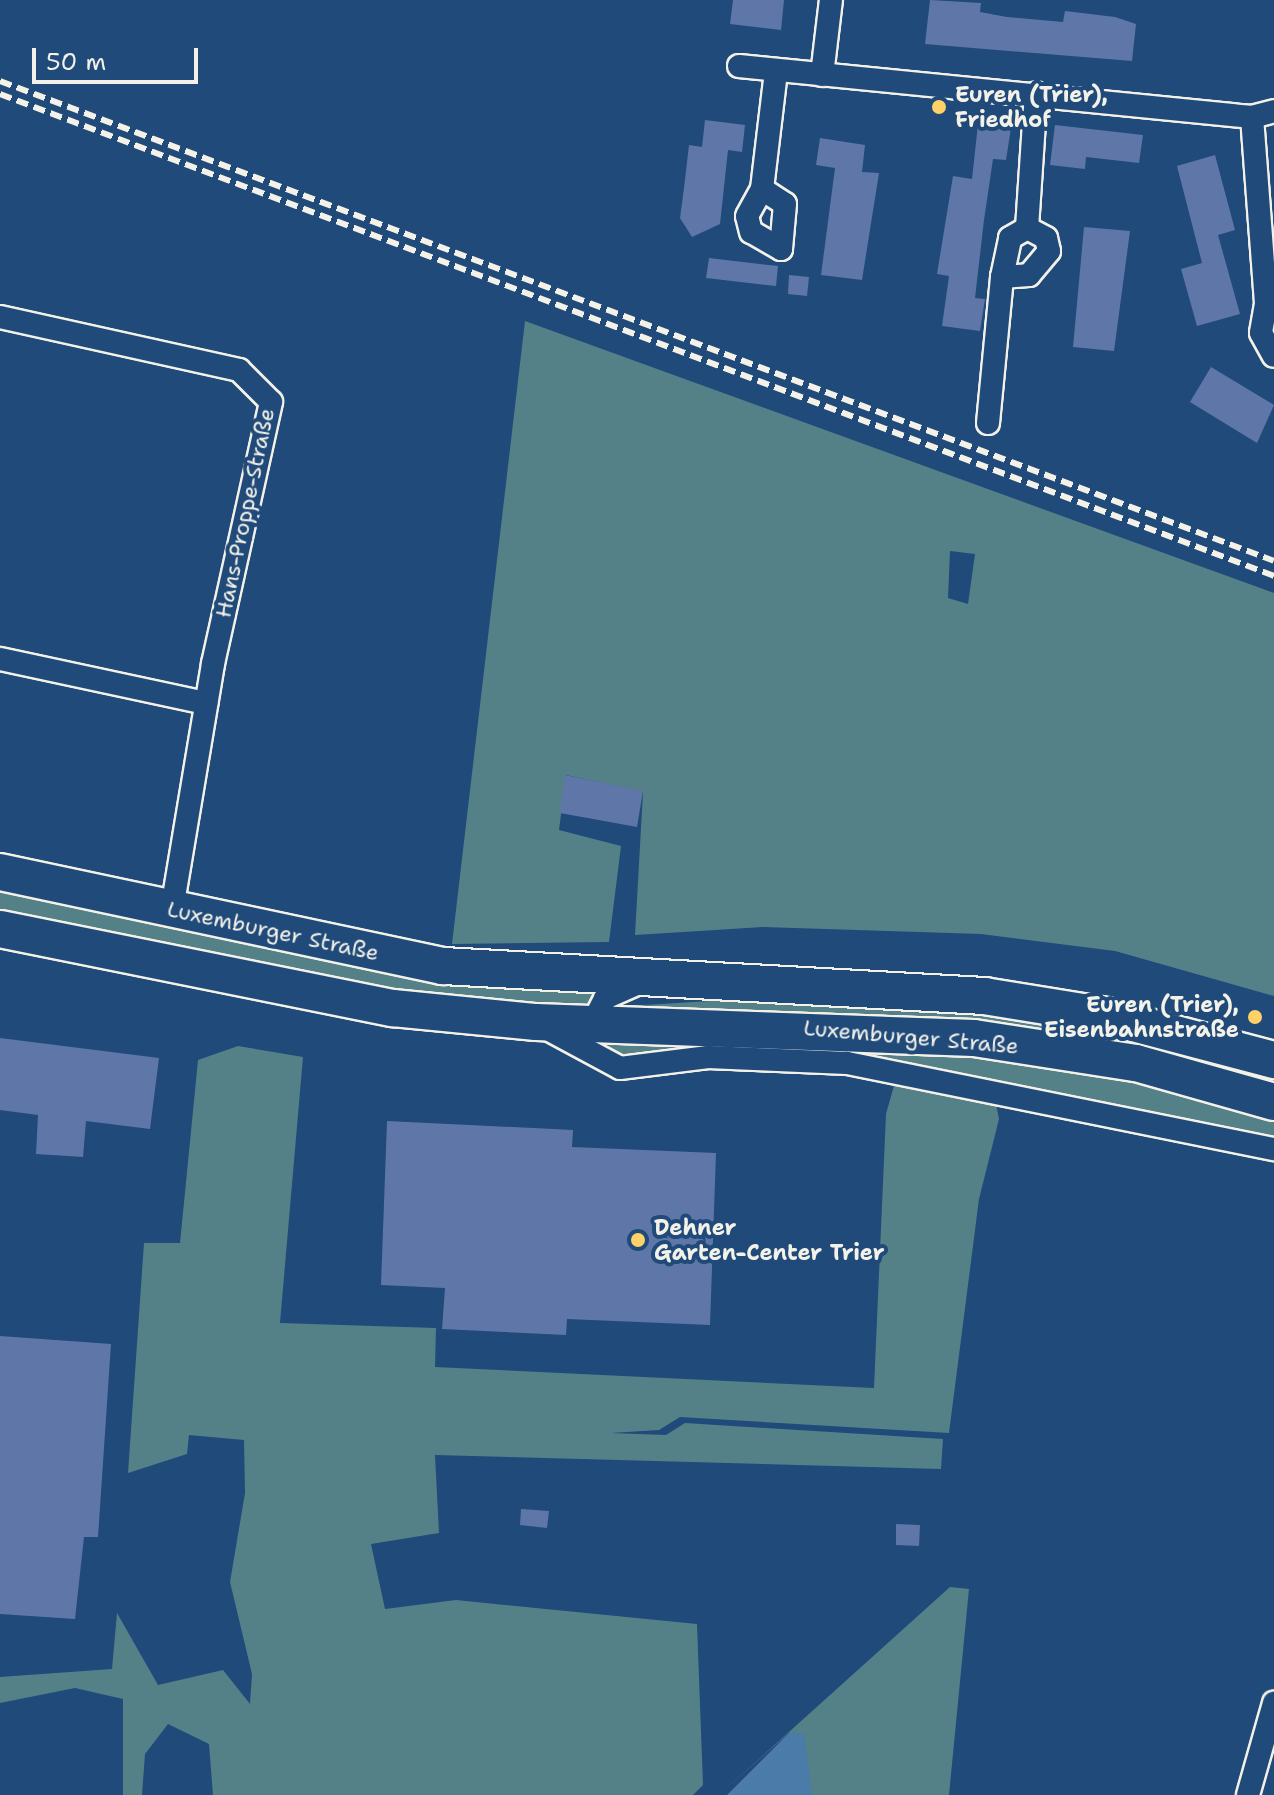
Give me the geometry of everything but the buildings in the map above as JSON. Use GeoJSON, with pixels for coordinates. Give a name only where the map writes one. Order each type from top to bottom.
{"type":"FeatureCollection","features":[{"type":"Feature","properties":{"kind":"main road","name":"Luxemburger Straße"},"geometry":{"type":"LineString","coordinates":[[0,872],[443,966],[645,981],[984,996],[1107,1016],[1274,1060]]}},
{"type":"Feature","properties":{"kind":"main road","name":"Luxemburger Straße"},"geometry":{"type":"LineString","coordinates":[[0,929],[301,995],[536,1022],[974,1038],[1136,1063],[1274,1102]]}},
{"type":"Feature","properties":{"kind":"street"},"geometry":{"type":"LineString","coordinates":[[822,75],[831,0]]}},
{"type":"Feature","properties":{"kind":"street"},"geometry":{"type":"LineString","coordinates":[[739,66],[776,72],[1036,93],[1252,117],[1274,111]]}},
{"type":"Feature","properties":{"kind":"street"},"geometry":{"type":"LineString","coordinates":[[762,189],[776,72]]}},
{"type":"Feature","properties":{"kind":"street"},"geometry":{"type":"LineString","coordinates":[[1027,228],[1036,93]]}},
{"type":"Feature","properties":{"kind":"street"},"geometry":{"type":"LineString","coordinates":[[1252,117],[1270,305],[1261,333],[1274,356]]}},
{"type":"Feature","properties":{"kind":"street"},"geometry":{"type":"LineString","coordinates":[[988,423],[1002,277],[1010,238],[1027,228]]}},
{"type":"Feature","properties":{"kind":"street"},"geometry":{"type":"LineString","coordinates":[[1002,277],[1029,275],[1046,264],[1046,238],[1027,228]]}},
{"type":"Feature","properties":{"kind":"street","name":"Hans-Proppe-Straße"},"geometry":{"type":"LineString","coordinates":[[0,317],[239,370],[271,402],[206,703],[172,910]]}},
{"type":"Feature","properties":{"kind":"street"},"geometry":{"type":"LineString","coordinates":[[0,659],[206,703]]}},
{"type":"Feature","properties":{"kind":"street","name":"Luxemburger Straße"},"geometry":{"type":"LineString","coordinates":[[590,1022],[605,998],[645,981]]}},
{"type":"Feature","properties":{"kind":"street","name":"Luxemburger Straße"},"geometry":{"type":"LineString","coordinates":[[536,1022],[620,1068],[708,1057],[792,1066],[847,1063],[966,1082],[1274,1149]]}},
{"type":"Feature","properties":{"kind":"street"},"geometry":{"type":"LineString","coordinates":[[590,1022],[597,1057]]}},
{"type":"Feature","properties":{"kind":"street"},"geometry":{"type":"LineString","coordinates":[[1248,1795],[1274,1703]]}},
{"type":"Feature","properties":{"kind":"green space"},"geometry":{"type":"Polygon","coordinates":[[[525,321],[1274,593],[1274,996],[1115,951],[981,934],[763,927],[635,935],[643,792],[566,775],[559,830],[621,846],[609,942],[452,944],[525,321]],[[950,551],[948,598],[968,604],[975,554],[950,551]]]}},
{"type":"Feature","properties":{"kind":"green space"},"geometry":{"type":"Polygon","coordinates":[[[0,888],[605,988],[583,1008],[422,999],[0,915],[0,888]]]}},
{"type":"Feature","properties":{"kind":"green space"},"geometry":{"type":"Polygon","coordinates":[[[778,997],[956,1002],[1274,1069],[1274,1079],[1134,1044],[627,1006],[778,997]]]}},
{"type":"Feature","properties":{"kind":"green space"},"geometry":{"type":"Polygon","coordinates":[[[604,1035],[792,1039],[1099,1066],[1274,1114],[1274,1137],[860,1052],[632,1058],[612,1054],[604,1035]]]}},
{"type":"Feature","properties":{"kind":"green space"},"geometry":{"type":"Polygon","coordinates":[[[238,1046],[303,1057],[280,1323],[436,1328],[435,1367],[874,1388],[886,1114],[895,1082],[995,1099],[999,1119],[979,1199],[949,1433],[680,1417],[659,1430],[611,1433],[666,1435],[685,1423],[943,1439],[941,1469],[435,1455],[439,1533],[371,1544],[385,1609],[456,1600],[697,1624],[703,1785],[693,1795],[213,1795],[209,1744],[168,1724],[145,1754],[142,1795],[123,1795],[123,1699],[75,1688],[0,1703],[0,1677],[112,1669],[117,1613],[158,1685],[223,1670],[250,1704],[252,1674],[230,1582],[245,1493],[244,1440],[189,1435],[187,1454],[128,1473],[144,1243],[180,1243],[198,1060],[238,1046]]]}},
{"type":"Feature","properties":{"kind":"green space"},"geometry":{"type":"Polygon","coordinates":[[[950,1587],[969,1589],[949,1795],[812,1795],[790,1732],[719,1795],[950,1587]]]}},
{"type":"Feature","properties":{"kind":"water"},"geometry":{"type":"Polygon","coordinates":[[[790,1732],[804,1734],[812,1795],[727,1795],[790,1732]]]}},
{"type":"Feature","properties":{"kind":"railway"},"geometry":{"type":"LineString","coordinates":[[0,81],[1274,561]]}},
{"type":"Feature","properties":{"kind":"railway"},"geometry":{"type":"LineString","coordinates":[[0,94],[1274,576]]}},
{"type":"Feature","properties":{"kind":"place","name":"Euren (Trier), Friedhof"},"geometry":{"type":"Point","coordinates":[939,107]}},
{"type":"Feature","properties":{"kind":"place","name":"Euren (Trier), Eisenbahnstraße"},"geometry":{"type":"Point","coordinates":[1255,1017]}},
{"type":"Feature","properties":{"kind":"place","name":"Dehner Garten-Center Trier"},"geometry":{"type":"Point","coordinates":[638,1240]}}]}
